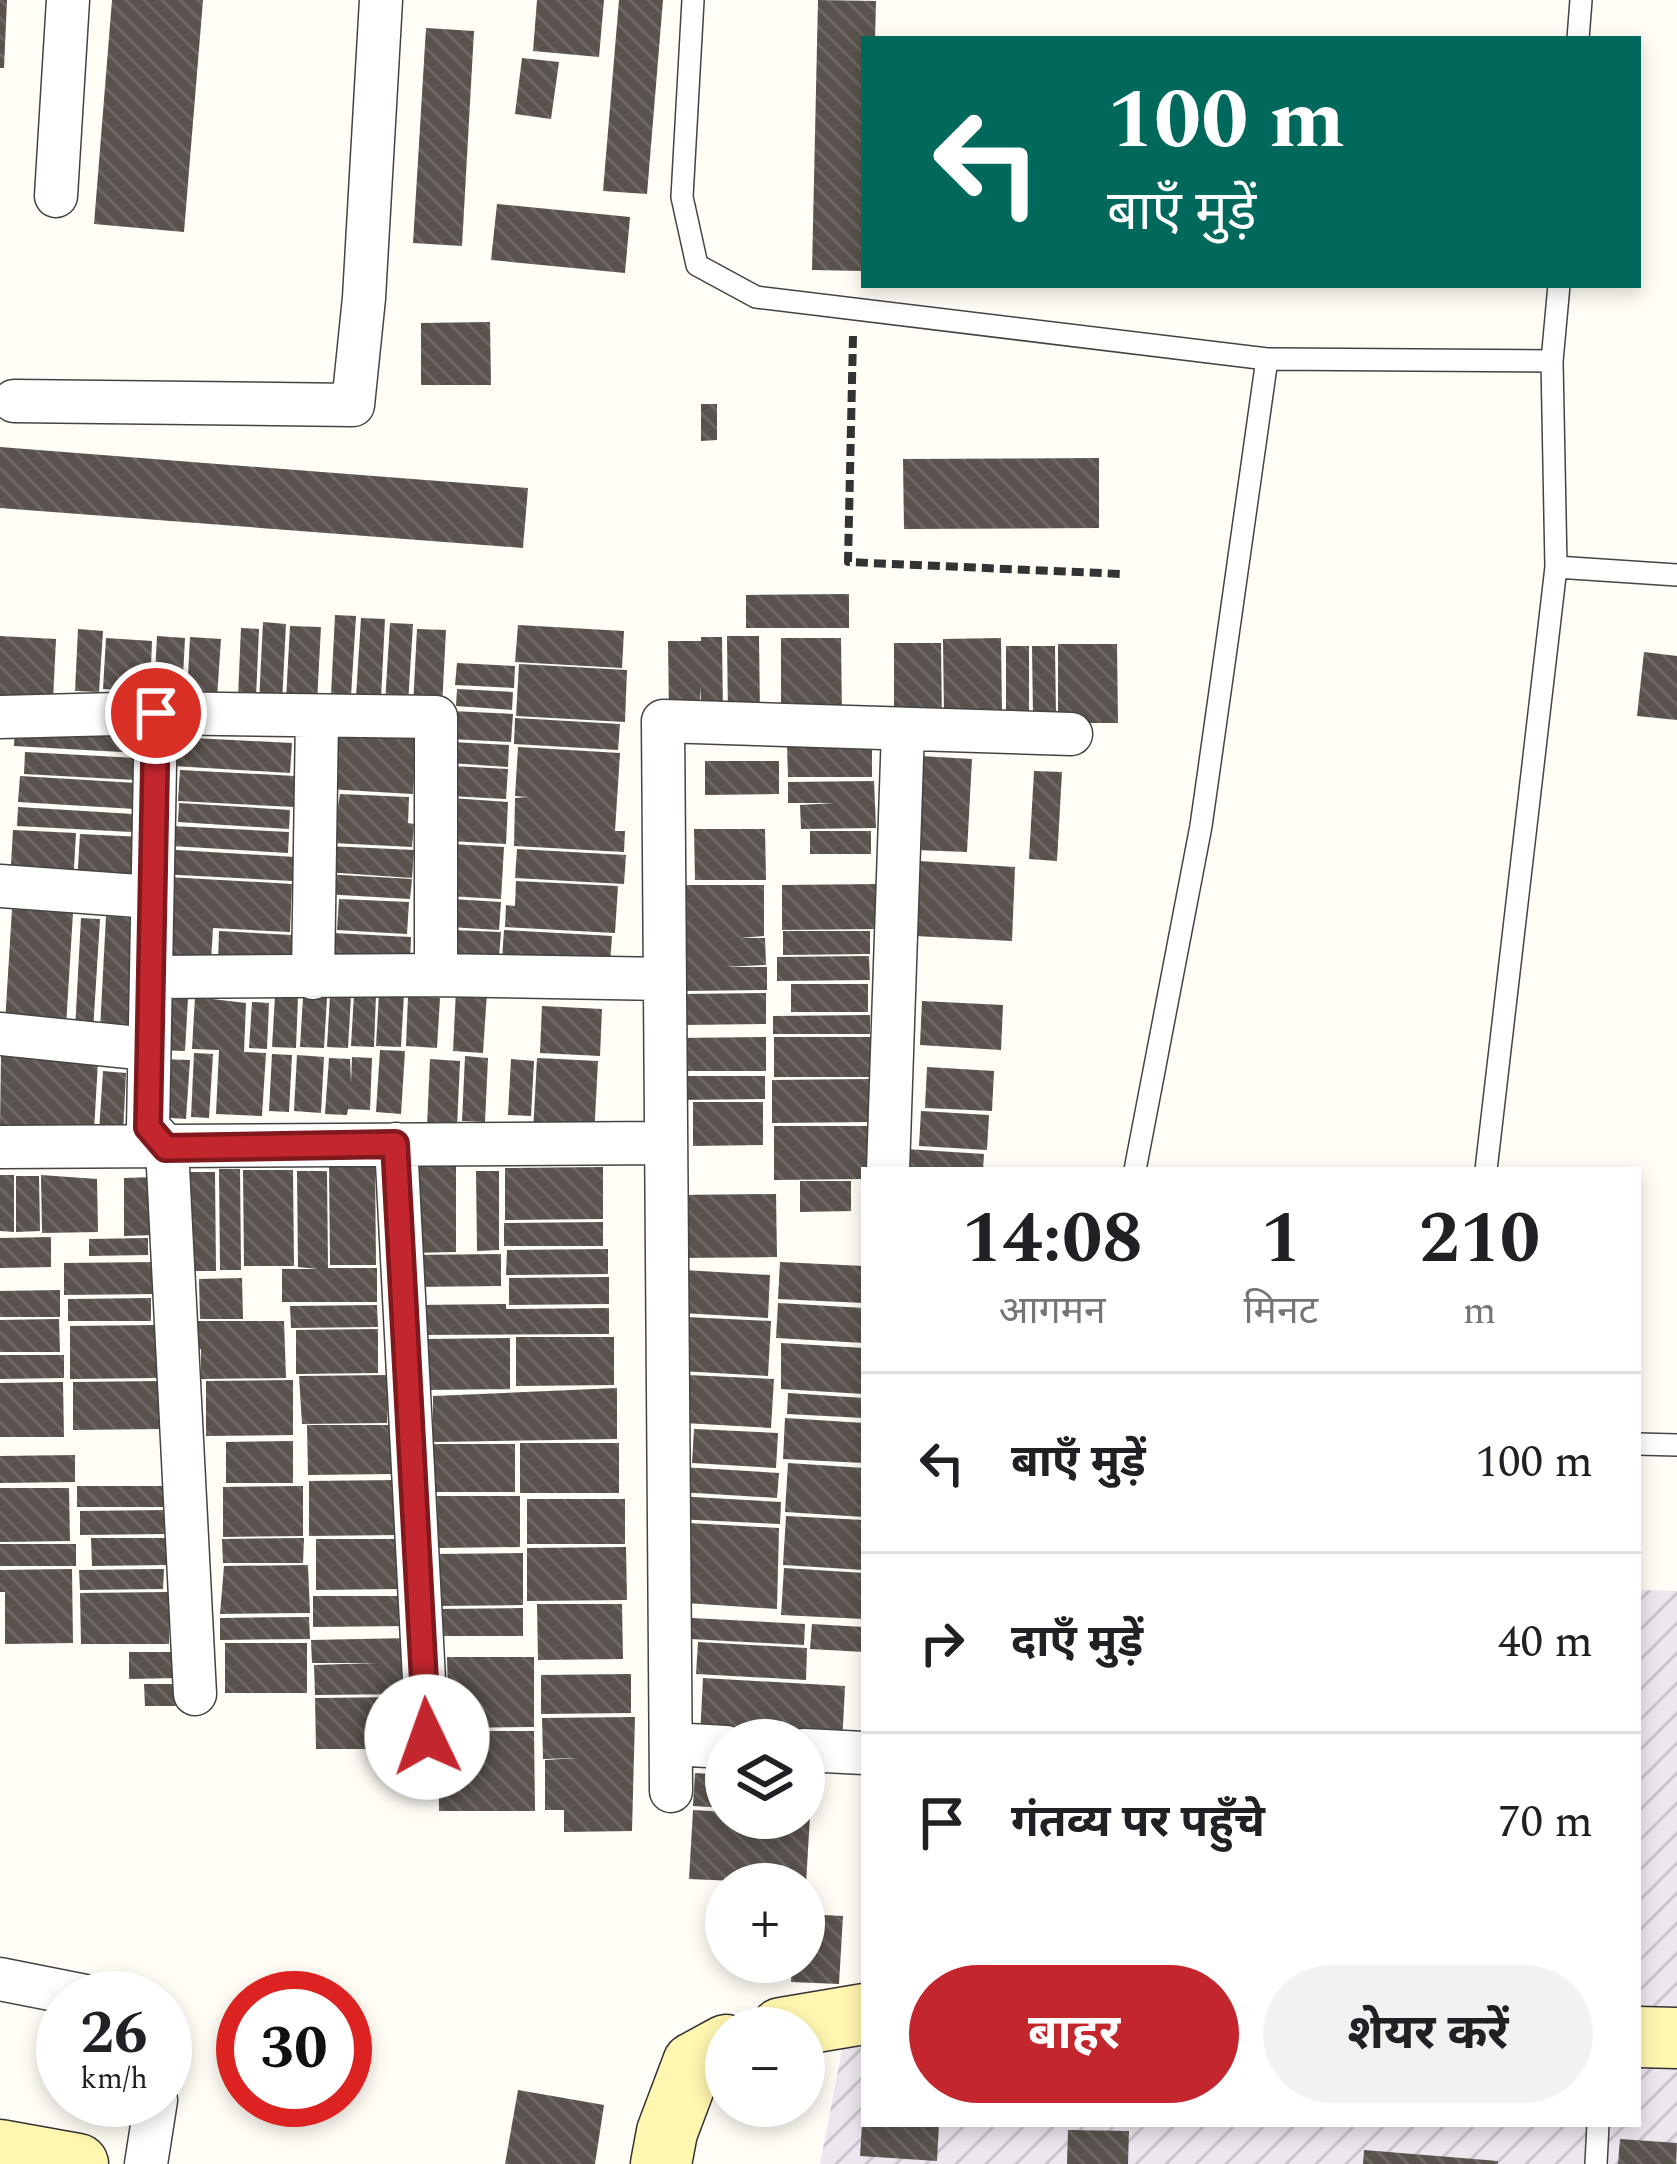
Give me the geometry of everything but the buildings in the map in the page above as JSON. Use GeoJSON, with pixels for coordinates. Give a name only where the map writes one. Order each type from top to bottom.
{"type":"FeatureCollection","features":[{"type":"Feature","properties":{"kind":"street"},"geometry":{"type":"LineString","coordinates":[[56,196],[68,0]]}},
{"type":"Feature","properties":{"kind":"street"},"geometry":{"type":"LineString","coordinates":[[14,401],[353,405],[381,0]]}},
{"type":"Feature","properties":{"kind":"street"},"geometry":{"type":"LineString","coordinates":[[156,713],[148,1127],[166,1148],[195,1694]]}},
{"type":"Feature","properties":{"kind":"street"},"geometry":{"type":"LineString","coordinates":[[0,717],[156,713],[436,717],[436,975]]}},
{"type":"Feature","properties":{"kind":"street"},"geometry":{"type":"LineString","coordinates":[[313,978],[317,716]]}},
{"type":"Feature","properties":{"kind":"street"},"geometry":{"type":"LineString","coordinates":[[671,1791],[663,721],[1071,734]]}},
{"type":"Feature","properties":{"kind":"street"},"geometry":{"type":"LineString","coordinates":[[888,1167],[903,730]]}},
{"type":"Feature","properties":{"kind":"street"},"geometry":{"type":"LineString","coordinates":[[0,886],[152,897]]}},
{"type":"Feature","properties":{"kind":"street"},"geometry":{"type":"LineString","coordinates":[[151,977],[665,979]]}},
{"type":"Feature","properties":{"kind":"street"},"geometry":{"type":"LineString","coordinates":[[0,1034],[148,1049]]}},
{"type":"Feature","properties":{"kind":"street"},"geometry":{"type":"LineString","coordinates":[[395,1144],[427,1737]]}},
{"type":"Feature","properties":{"kind":"street"},"geometry":{"type":"LineString","coordinates":[[0,1147],[666,1144]]}},
{"type":"Feature","properties":{"kind":"street"},"geometry":{"type":"LineString","coordinates":[[671,1744],[705,1746]]}},
{"type":"Feature","properties":{"kind":"street"},"geometry":{"type":"LineString","coordinates":[[825,1751],[861,1753]]}},
{"type":"Feature","properties":{"kind":"street"},"geometry":{"type":"LineString","coordinates":[[0,1979],[36,1986]]}},
{"type":"Feature","properties":{"kind":"street"},"geometry":{"type":"LineString","coordinates":[[825,2021],[861,2015]]}},
{"type":"Feature","properties":{"kind":"street"},"geometry":{"type":"LineString","coordinates":[[1641,2037],[1677,2038]]}},
{"type":"Feature","properties":{"kind":"street"},"geometry":{"type":"LineString","coordinates":[[661,2164],[667,2132],[693,2063],[705,2056]]}},
{"type":"Feature","properties":{"kind":"street"},"geometry":{"type":"LineString","coordinates":[[146,2164],[152,2127]]}},
{"type":"Feature","properties":{"kind":"street"},"geometry":{"type":"LineString","coordinates":[[0,2150],[78,2164]]}},
{"type":"Feature","properties":{"kind":"lane"},"geometry":{"type":"LineString","coordinates":[[693,0],[682,197],[697,265],[756,297],[1267,359],[1552,361]]}},
{"type":"Feature","properties":{"kind":"lane"},"geometry":{"type":"LineString","coordinates":[[1578,36],[1581,0]]}},
{"type":"Feature","properties":{"kind":"lane"},"geometry":{"type":"LineString","coordinates":[[1486,1167],[1556,567],[1552,361],[1559,288]]}},
{"type":"Feature","properties":{"kind":"lane"},"geometry":{"type":"LineString","coordinates":[[1136,1167],[1201,826],[1267,359]]}},
{"type":"Feature","properties":{"kind":"lane"},"geometry":{"type":"LineString","coordinates":[[1556,567],[1677,575]]}},
{"type":"Feature","properties":{"kind":"lane"},"geometry":{"type":"LineString","coordinates":[[1641,1444],[1677,1445]]}},
{"type":"Feature","properties":{"kind":"lane"},"geometry":{"type":"LineString","coordinates":[[1596,2164],[1598,2127]]}},
{"type":"Feature","properties":{"kind":"path"},"geometry":{"type":"LineString","coordinates":[[853,310],[848,562],[1122,574]]}},
{"type":"Feature","properties":{"kind":"shaded area"},"geometry":{"type":"Polygon","coordinates":[[[1641,1590],[1677,1591],[1677,2164],[820,2164],[861,1977],[861,2127],[1641,2127],[1641,1590]]]}},
{"type":"Feature","properties":{"kind":"route"},"geometry":{"type":"LineString","coordinates":[[156,713],[148,1127],[166,1148],[395,1144],[427,1737]]}}]}
